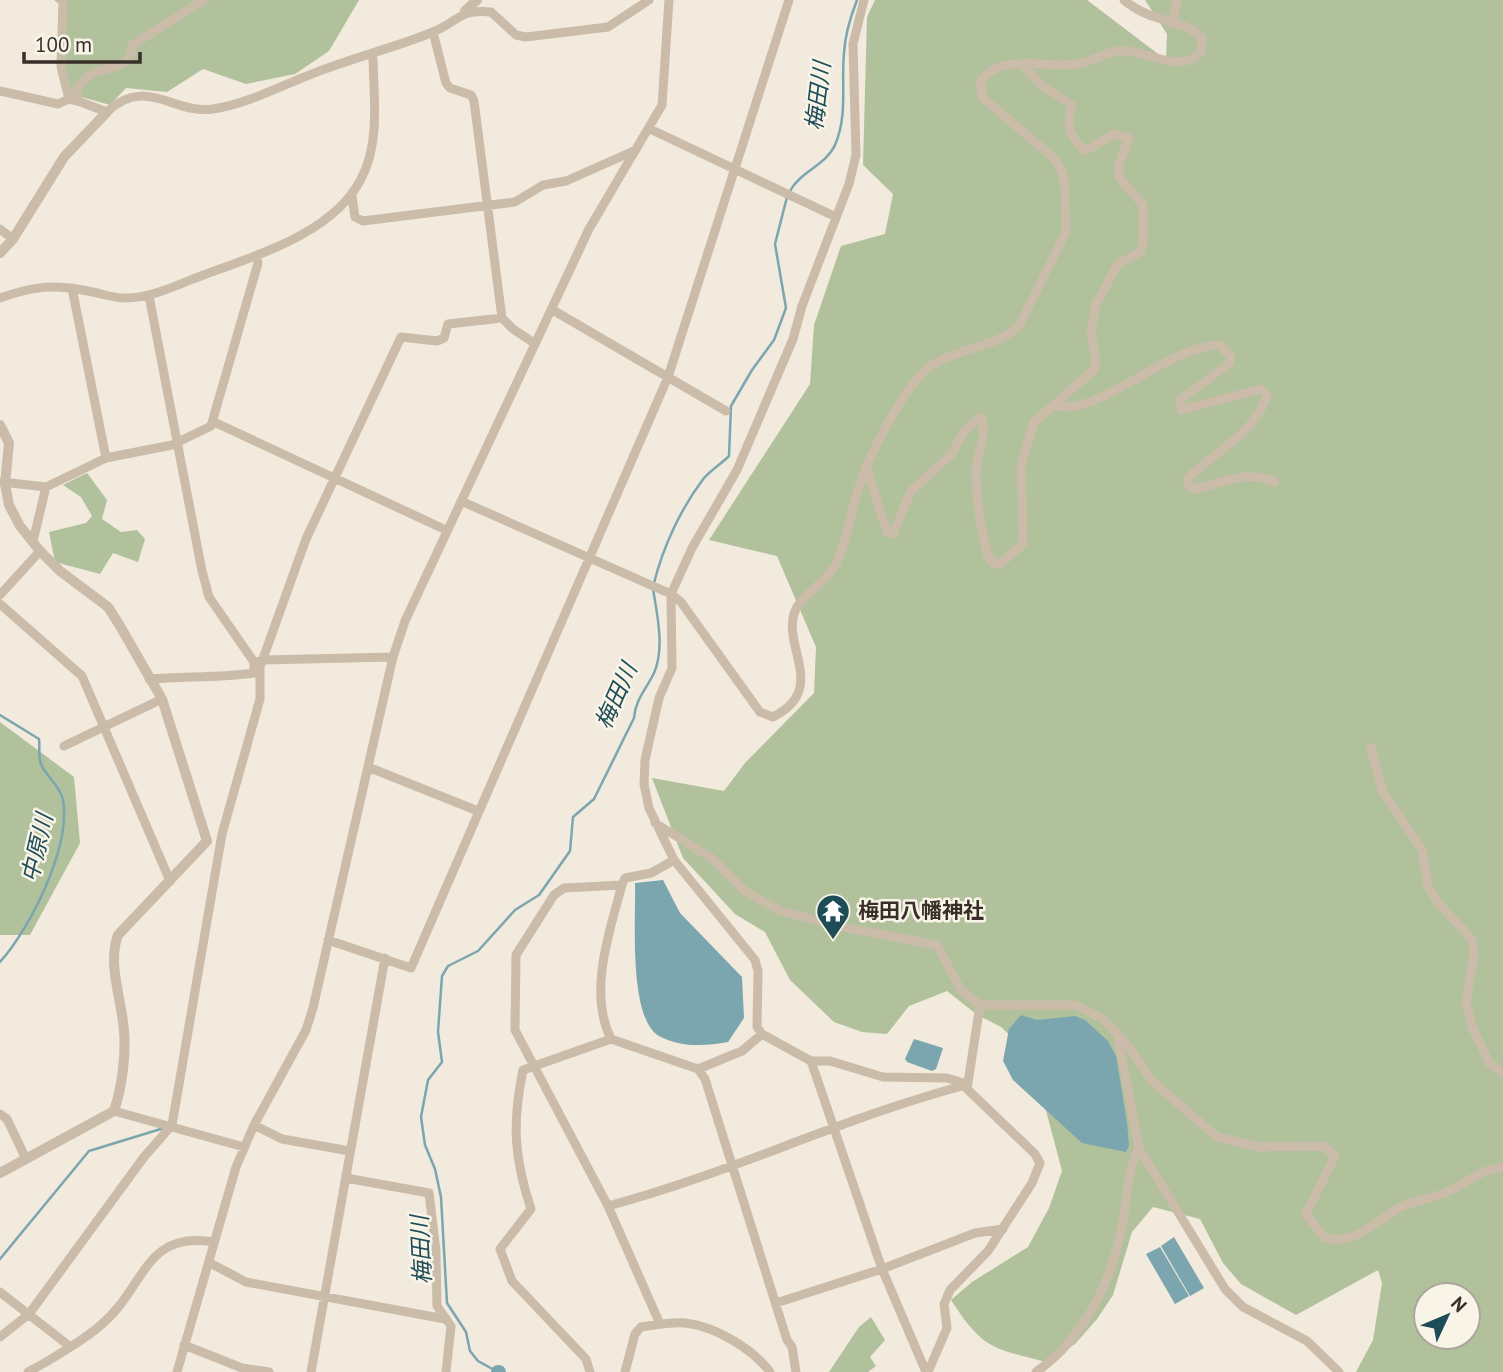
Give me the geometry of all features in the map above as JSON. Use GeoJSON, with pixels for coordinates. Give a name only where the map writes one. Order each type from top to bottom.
{"type":"FeatureCollection","features":[{"type":"Feature","properties":{"kind":"street"},"geometry":{"type":"LineString","coordinates":[[63,0],[61,66],[74,100]]}},
{"type":"Feature","properties":{"kind":"street"},"geometry":{"type":"LineString","coordinates":[[74,100],[77,89],[90,72],[125,63],[131,57],[132,45],[204,0]]}},
{"type":"Feature","properties":{"kind":"street"},"geometry":{"type":"LineString","coordinates":[[0,253],[13,239],[64,158],[116,104],[136,96],[208,110],[236,104],[433,32],[477,0]]}},
{"type":"Feature","properties":{"kind":"street"},"geometry":{"type":"LineString","coordinates":[[465,11],[491,12],[516,35],[526,37],[608,27],[649,0]]}},
{"type":"Feature","properties":{"kind":"street"},"geometry":{"type":"LineString","coordinates":[[177,1372],[244,1147],[306,1030],[393,657],[446,530],[589,229],[650,129],[662,104],[669,0]]}},
{"type":"Feature","properties":{"kind":"street"},"geometry":{"type":"LineString","coordinates":[[328,940],[411,968],[668,377],[789,0]]}},
{"type":"Feature","properties":{"kind":"street"},"geometry":{"type":"LineString","coordinates":[[864,0],[853,44],[856,155],[802,306],[793,339],[737,470],[692,548],[671,594],[672,668],[659,698],[645,760],[644,784],[654,822],[674,860],[755,960],[758,971],[757,1027],[762,1034],[811,1061],[830,1061],[883,1077],[947,1078],[967,1084]]}},
{"type":"Feature","properties":{"kind":"street"},"geometry":{"type":"LineString","coordinates":[[461,500],[671,594],[681,602],[760,712],[773,717],[777,715],[795,695],[802,679],[795,642],[795,614],[810,592],[834,568],[844,546],[860,484],[905,394],[928,368],[1006,337],[1019,326],[1066,232],[1065,187],[1060,164],[983,99],[980,83],[993,68],[1022,64],[1075,64],[1120,50],[1169,61],[1195,59],[1204,45],[1202,38],[1191,27],[1172,24],[1138,12],[1124,0]]}},
{"type":"Feature","properties":{"kind":"street"},"geometry":{"type":"LineString","coordinates":[[1172,24],[1177,0]]}},
{"type":"Feature","properties":{"kind":"street"},"geometry":{"type":"LineString","coordinates":[[433,32],[446,83],[450,88],[471,95],[474,101],[502,318]]}},
{"type":"Feature","properties":{"kind":"street"},"geometry":{"type":"LineString","coordinates":[[0,298],[35,286],[72,288],[124,298],[149,296],[257,257],[293,239],[352,195],[371,153],[374,110],[373,59],[370,54]]}},
{"type":"Feature","properties":{"kind":"street"},"geometry":{"type":"LineString","coordinates":[[867,469],[887,533],[893,534],[911,491],[951,455],[965,430],[981,417],[984,429],[976,466],[976,495],[988,557],[993,564],[1000,564],[1023,544],[1021,465],[1034,422],[1094,370],[1092,322],[1096,304],[1118,264],[1140,252],[1144,209],[1119,177],[1119,164],[1129,138],[1114,134],[1085,151],[1070,136],[1068,123],[1072,106],[1041,85],[1022,64]]}},
{"type":"Feature","properties":{"kind":"street"},"geometry":{"type":"LineString","coordinates":[[0,91],[58,103],[74,100],[107,112]]}},
{"type":"Feature","properties":{"kind":"street"},"geometry":{"type":"LineString","coordinates":[[650,129],[836,217]]}},
{"type":"Feature","properties":{"kind":"street"},"geometry":{"type":"LineString","coordinates":[[352,195],[355,217],[363,221],[522,200],[542,185],[566,181],[636,150]]}},
{"type":"Feature","properties":{"kind":"street"},"geometry":{"type":"LineString","coordinates":[[0,229],[13,239]]}},
{"type":"Feature","properties":{"kind":"street"},"geometry":{"type":"LineString","coordinates":[[3,483],[46,487],[106,458],[178,441],[214,422],[257,257]]}},
{"type":"Feature","properties":{"kind":"street"},"geometry":{"type":"LineString","coordinates":[[72,288],[106,458]]}},
{"type":"Feature","properties":{"kind":"street"},"geometry":{"type":"LineString","coordinates":[[0,1337],[29,1314],[144,1157],[173,1125],[222,834],[260,699],[258,661],[209,597],[149,296]]}},
{"type":"Feature","properties":{"kind":"street"},"geometry":{"type":"LineString","coordinates":[[551,309],[726,411]]}},
{"type":"Feature","properties":{"kind":"street"},"geometry":{"type":"LineString","coordinates":[[149,679],[188,676],[213,679],[254,673],[306,539],[401,337],[437,341],[443,338],[449,324],[502,318],[534,343]]}},
{"type":"Feature","properties":{"kind":"street"},"geometry":{"type":"LineString","coordinates":[[1054,405],[1073,405],[1098,398],[1193,348],[1220,345],[1231,357],[1230,363],[1180,400],[1181,410],[1261,389],[1267,396],[1253,423],[1197,468],[1188,478],[1188,485],[1195,489],[1235,476],[1253,475],[1275,482]]}},
{"type":"Feature","properties":{"kind":"street"},"geometry":{"type":"LineString","coordinates":[[214,422],[446,530]]}},
{"type":"Feature","properties":{"kind":"street"},"geometry":{"type":"LineString","coordinates":[[0,425],[9,443],[3,483],[9,505],[20,526],[60,571],[108,607],[162,699],[206,835],[206,845],[118,935],[112,951],[124,1034],[118,1099],[114,1111]]}},
{"type":"Feature","properties":{"kind":"street"},"geometry":{"type":"LineString","coordinates":[[0,595],[36,546],[46,487]]}},
{"type":"Feature","properties":{"kind":"street"},"geometry":{"type":"LineString","coordinates":[[0,604],[82,676],[170,881]]}},
{"type":"Feature","properties":{"kind":"street"},"geometry":{"type":"LineString","coordinates":[[258,661],[393,657]]}},
{"type":"Feature","properties":{"kind":"street"},"geometry":{"type":"LineString","coordinates":[[64,746],[162,699]]}},
{"type":"Feature","properties":{"kind":"street"},"geometry":{"type":"LineString","coordinates":[[1371,748],[1383,792],[1422,850],[1428,886],[1438,903],[1472,939],[1474,954],[1466,1002],[1472,1027],[1490,1064],[1503,1072]]}},
{"type":"Feature","properties":{"kind":"street"},"geometry":{"type":"LineString","coordinates":[[368,767],[478,811]]}},
{"type":"Feature","properties":{"kind":"street"},"geometry":{"type":"LineString","coordinates":[[654,822],[713,859],[746,892],[780,911],[852,929],[937,945],[961,990],[980,1005],[1075,1005],[1103,1019],[1151,1080],[1196,1122],[1217,1137],[1259,1147],[1324,1146],[1335,1156],[1306,1214],[1311,1224],[1331,1240],[1365,1231],[1399,1208],[1448,1191],[1492,1168],[1503,1167]]}},
{"type":"Feature","properties":{"kind":"street"},"geometry":{"type":"LineString","coordinates":[[206,835],[222,834]]}},
{"type":"Feature","properties":{"kind":"street"},"geometry":{"type":"LineString","coordinates":[[611,1040],[603,1024],[603,955],[622,885],[625,878],[651,873],[674,860]]}},
{"type":"Feature","properties":{"kind":"street"},"geometry":{"type":"LineString","coordinates":[[622,885],[573,887],[554,895],[516,955],[515,1030],[608,1206],[660,1324]]}},
{"type":"Feature","properties":{"kind":"street"},"geometry":{"type":"LineString","coordinates":[[311,1372],[385,958]]}},
{"type":"Feature","properties":{"kind":"street"},"geometry":{"type":"LineString","coordinates":[[927,1372],[947,1328],[944,1304],[950,1290],[988,1251],[1032,1183],[1040,1163],[1035,1154],[967,1089],[980,1005]]}},
{"type":"Feature","properties":{"kind":"street"},"geometry":{"type":"LineString","coordinates":[[698,1069],[742,1051],[762,1034]]}},
{"type":"Feature","properties":{"kind":"street"},"geometry":{"type":"LineString","coordinates":[[1118,1035],[1139,1147],[1224,1289],[1243,1307],[1307,1340],[1339,1372]]}},
{"type":"Feature","properties":{"kind":"street"},"geometry":{"type":"LineString","coordinates":[[590,1372],[586,1359],[512,1281],[500,1249],[531,1209],[518,1171],[516,1130],[523,1070],[611,1040],[698,1069],[705,1079],[787,1340],[792,1347],[796,1372]]}},
{"type":"Feature","properties":{"kind":"street"},"geometry":{"type":"LineString","coordinates":[[811,1061],[832,1130],[883,1269],[927,1372]]}},
{"type":"Feature","properties":{"kind":"street"},"geometry":{"type":"LineString","coordinates":[[608,1206],[832,1130],[913,1098],[967,1084]]}},
{"type":"Feature","properties":{"kind":"street"},"geometry":{"type":"LineString","coordinates":[[0,1173],[114,1111],[173,1125],[244,1147]]}},
{"type":"Feature","properties":{"kind":"street"},"geometry":{"type":"LineString","coordinates":[[0,1114],[10,1124],[26,1159]]}},
{"type":"Feature","properties":{"kind":"street"},"geometry":{"type":"LineString","coordinates":[[254,1125],[282,1139],[351,1151]]}},
{"type":"Feature","properties":{"kind":"street"},"geometry":{"type":"LineString","coordinates":[[1036,1372],[1074,1339],[1086,1322],[1121,1234],[1131,1162],[1139,1147]]}},
{"type":"Feature","properties":{"kind":"street"},"geometry":{"type":"LineString","coordinates":[[346,1178],[429,1193],[436,1251],[437,1306],[451,1326],[452,1334],[446,1372]]}},
{"type":"Feature","properties":{"kind":"street"},"geometry":{"type":"LineString","coordinates":[[776,1303],[883,1269],[935,1246],[975,1233],[1003,1228]]}},
{"type":"Feature","properties":{"kind":"street"},"geometry":{"type":"LineString","coordinates":[[28,1372],[100,1326],[127,1296],[158,1253],[170,1244],[192,1238],[214,1242]]}},
{"type":"Feature","properties":{"kind":"street"},"geometry":{"type":"LineString","coordinates":[[210,1263],[246,1282],[445,1319]]}},
{"type":"Feature","properties":{"kind":"street"},"geometry":{"type":"LineString","coordinates":[[0,1292],[68,1345]]}},
{"type":"Feature","properties":{"kind":"street"},"geometry":{"type":"LineString","coordinates":[[625,1372],[635,1334],[641,1327],[686,1323],[709,1330],[751,1352],[770,1372]]}},
{"type":"Feature","properties":{"kind":"street"},"geometry":{"type":"LineString","coordinates":[[184,1345],[242,1368],[269,1372]]}},
{"type":"Feature","properties":{"kind":"green space"},"geometry":{"type":"Polygon","coordinates":[[[54,0],[359,0],[329,51],[295,74],[246,84],[203,69],[167,92],[126,88],[110,105],[71,94],[63,82],[62,6],[54,0]]]}},
{"type":"Feature","properties":{"kind":"green space"},"geometry":{"type":"Polygon","coordinates":[[[875,0],[1087,0],[1166,60],[1167,34],[1145,0],[1503,0],[1503,1372],[1356,1372],[1373,1340],[1382,1283],[1378,1270],[1296,1315],[1241,1284],[1223,1263],[1200,1219],[1153,1207],[1132,1232],[1113,1295],[1075,1344],[1046,1362],[990,1344],[972,1328],[951,1300],[972,1282],[1028,1247],[1049,1208],[1062,1171],[1043,1099],[1022,1047],[1001,1027],[976,1014],[947,991],[909,1006],[887,1034],[862,1032],[834,1022],[790,980],[765,932],[735,914],[683,858],[652,778],[724,791],[745,763],[814,693],[816,647],[777,556],[709,540],[810,384],[814,325],[841,246],[885,234],[893,194],[863,165],[867,17],[875,0]]]}},
{"type":"Feature","properties":{"kind":"green space"},"geometry":{"type":"Polygon","coordinates":[[[87,473],[107,500],[102,519],[121,532],[137,530],[145,539],[138,562],[113,553],[100,574],[55,562],[49,532],[86,523],[92,516],[81,497],[63,485],[87,473]]]}},
{"type":"Feature","properties":{"kind":"green space"},"geometry":{"type":"Polygon","coordinates":[[[0,722],[74,777],[80,843],[30,935],[0,935],[0,722]]]}},
{"type":"Feature","properties":{"kind":"green space"},"geometry":{"type":"Polygon","coordinates":[[[871,1317],[885,1340],[870,1357],[876,1366],[868,1372],[829,1372],[859,1327],[871,1317]]]}},
{"type":"Feature","properties":{"kind":"water"},"geometry":{"type":"Polygon","coordinates":[[[663,880],[680,913],[742,977],[744,1018],[728,1042],[693,1045],[667,1040],[649,1026],[642,1009],[636,965],[635,883],[663,880]]]}},
{"type":"Feature","properties":{"kind":"water"},"geometry":{"type":"Polygon","coordinates":[[[1021,1015],[1037,1020],[1075,1016],[1085,1020],[1108,1041],[1116,1056],[1127,1122],[1129,1146],[1126,1152],[1082,1143],[1013,1080],[1003,1061],[1009,1029],[1021,1015]]]}},
{"type":"Feature","properties":{"kind":"water"},"geometry":{"type":"Polygon","coordinates":[[[914,1039],[943,1048],[936,1069],[932,1071],[907,1062],[905,1059],[914,1039]]]}},
{"type":"Feature","properties":{"kind":"water"},"geometry":{"type":"Polygon","coordinates":[[[1174,1237],[1204,1288],[1190,1296],[1161,1246],[1174,1237]]]}},
{"type":"Feature","properties":{"kind":"water"},"geometry":{"type":"Polygon","coordinates":[[[1160,1247],[1189,1296],[1175,1304],[1146,1254],[1160,1247]]]}},
{"type":"Feature","properties":{"kind":"waterway","name":"梅田川"},"geometry":{"type":"LineString","coordinates":[[790,191],[794,184],[831,152],[839,134],[843,111],[845,39],[857,0]]}},
{"type":"Feature","properties":{"kind":"waterway","name":"梅田川"},"geometry":{"type":"LineString","coordinates":[[654,583],[680,515],[704,478],[729,456],[731,406],[774,340],[786,308],[775,244],[787,197]]}},
{"type":"Feature","properties":{"kind":"waterway","name":"梅田川"},"geometry":{"type":"LineString","coordinates":[[498,1372],[478,1361],[470,1351],[466,1332],[447,1303],[441,1197],[435,1169],[425,1145],[421,1117],[428,1080],[442,1062],[438,1032],[442,976],[448,966],[478,951],[515,910],[539,895],[570,851],[573,817],[594,799],[654,673],[659,653],[659,631],[653,589]]}},
{"type":"Feature","properties":{"kind":"waterway","name":"中原川"},"geometry":{"type":"LineString","coordinates":[[0,715],[39,739],[40,761],[61,795],[64,819],[55,863],[36,908],[0,962]]}},
{"type":"Feature","properties":{"kind":"waterway"},"geometry":{"type":"LineString","coordinates":[[0,1259],[89,1151],[164,1128]]}},
{"type":"Feature","properties":{"kind":"place","name":"梅田八幡神社"},"geometry":{"type":"Point","coordinates":[833,941]}}]}
